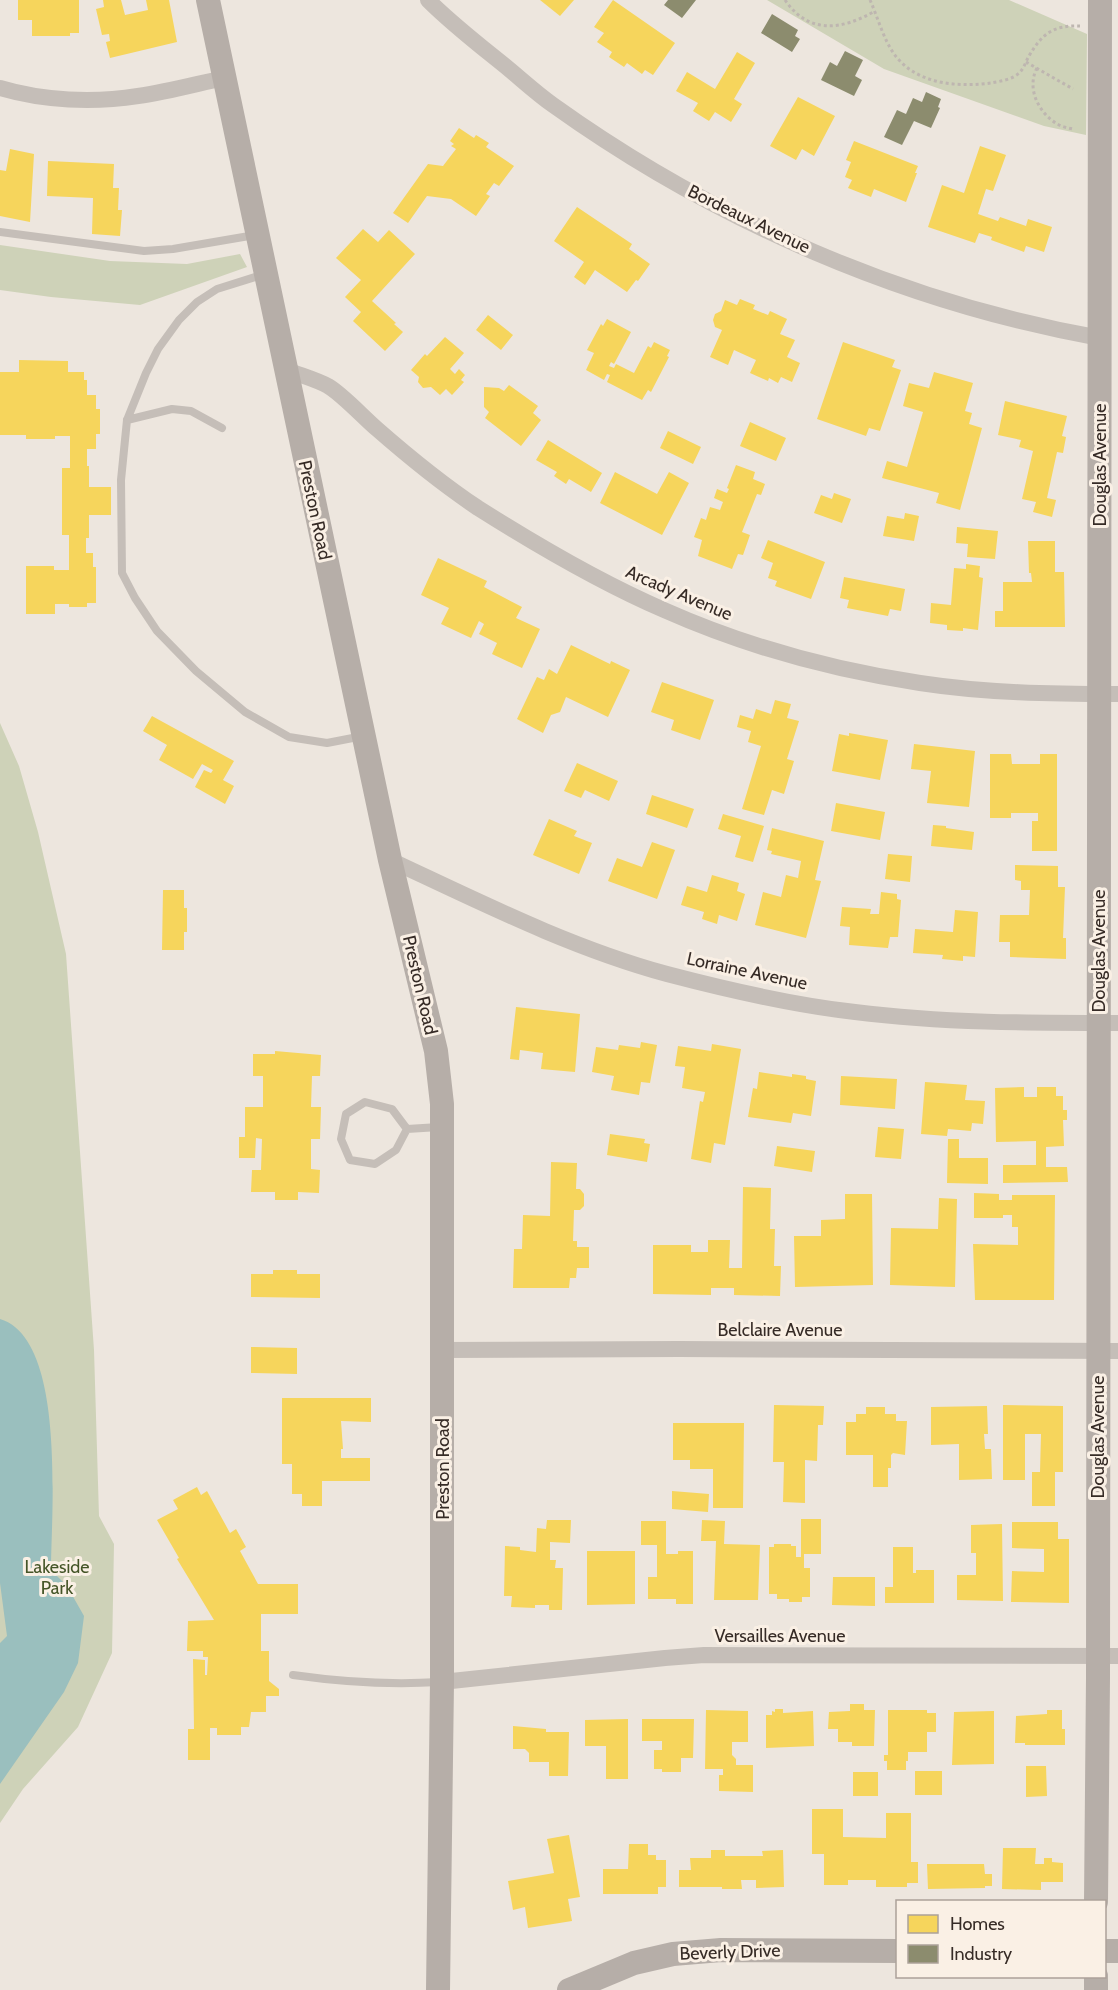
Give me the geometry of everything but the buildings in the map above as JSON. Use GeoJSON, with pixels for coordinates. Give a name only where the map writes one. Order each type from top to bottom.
{"type":"FeatureCollection","features":[{"type":"Feature","properties":{"kind":"street","name":"Preston Road"},"geometry":{"type":"LineString","coordinates":[[208,0],[390,860],[436,1051],[442,1104],[443,1350],[438,1990]]}},
{"type":"Feature","properties":{"kind":"street","name":"Bordeaux Avenue"},"geometry":{"type":"LineString","coordinates":[[428,0],[445,17],[552,104],[643,165],[710,202],[790,241],[873,276],[956,304],[1074,334],[1109,340]]}},
{"type":"Feature","properties":{"kind":"street","name":"Douglas Avenue"},"geometry":{"type":"LineString","coordinates":[[1096,1900],[1108,1656],[1109,340],[1100,0]]}},
{"type":"Feature","properties":{"kind":"street"},"geometry":{"type":"LineString","coordinates":[[0,88],[43,97],[94,100],[138,96],[224,78]]}},
{"type":"Feature","properties":{"kind":"street","name":"Arcady Avenue"},"geometry":{"type":"LineString","coordinates":[[285,369],[330,387],[420,467],[525,537],[612,586],[685,619],[726,635],[817,662],[921,683],[968,689],[1108,694]]}},
{"type":"Feature","properties":{"kind":"street","name":"Lorraine Avenue"},"geometry":{"type":"LineString","coordinates":[[390,860],[523,922],[591,948],[666,974],[754,994],[844,1011],[909,1018],[979,1022],[1108,1023]]}},
{"type":"Feature","properties":{"kind":"street","name":"Belclaire Avenue"},"geometry":{"type":"LineString","coordinates":[[443,1350],[1108,1351]]}},
{"type":"Feature","properties":{"kind":"street","name":"Versailles Avenue"},"geometry":{"type":"LineString","coordinates":[[442,1682],[705,1655],[1108,1656]]}},
{"type":"Feature","properties":{"kind":"street","name":"Beverly Drive"},"geometry":{"type":"LineString","coordinates":[[577,1988],[634,1963],[673,1954],[721,1950],[896,1951]]}},
{"type":"Feature","properties":{"kind":"lane"},"geometry":{"type":"LineString","coordinates":[[0,232],[144,251],[173,249],[257,235]]}},
{"type":"Feature","properties":{"kind":"lane"},"geometry":{"type":"LineString","coordinates":[[265,274],[217,289],[197,302],[179,320],[150,365],[127,420],[121,480],[122,573],[157,631],[196,671],[245,712],[289,737],[327,743],[364,736]]}},
{"type":"Feature","properties":{"kind":"lane"},"geometry":{"type":"LineString","coordinates":[[127,420],[172,409],[191,411],[222,428]]}},
{"type":"Feature","properties":{"kind":"lane"},"geometry":{"type":"LineString","coordinates":[[365,1102],[392,1109],[407,1129],[396,1150],[375,1164],[350,1160],[341,1139],[346,1114],[365,1102]]}},
{"type":"Feature","properties":{"kind":"lane"},"geometry":{"type":"LineString","coordinates":[[407,1129],[442,1126]]}},
{"type":"Feature","properties":{"kind":"lane"},"geometry":{"type":"LineString","coordinates":[[292,1675],[342,1682],[408,1684],[442,1682]]}},
{"type":"Feature","properties":{"kind":"path"},"geometry":{"type":"LineString","coordinates":[[784,0],[802,19],[829,27],[850,23],[875,11]]}},
{"type":"Feature","properties":{"kind":"path"},"geometry":{"type":"LineString","coordinates":[[870,0],[887,42],[899,60],[911,70],[936,81],[957,85],[1009,79],[1020,73],[1036,43],[1048,32],[1062,27],[1100,27]]}},
{"type":"Feature","properties":{"kind":"path"},"geometry":{"type":"LineString","coordinates":[[1026,62],[1073,89]]}},
{"type":"Feature","properties":{"kind":"path"},"geometry":{"type":"LineString","coordinates":[[1036,68],[1032,82],[1033,93],[1039,105],[1059,125],[1073,129]]}},
{"type":"Feature","properties":{"kind":"green space"},"geometry":{"type":"Polygon","coordinates":[[[767,0],[1009,0],[1087,34],[1086,135],[1044,126],[884,69],[767,0]]]}},
{"type":"Feature","properties":{"kind":"green space"},"geometry":{"type":"Polygon","coordinates":[[[0,245],[110,261],[187,264],[240,254],[247,267],[140,305],[0,290],[0,245]]]}},
{"type":"Feature","properties":{"kind":"green space","name":"Lakeside Park"},"geometry":{"type":"Polygon","coordinates":[[[0,723],[19,766],[38,832],[66,954],[94,1350],[99,1516],[114,1544],[112,1653],[78,1727],[23,1789],[0,1823],[0,723]]]}},
{"type":"Feature","properties":{"kind":"water"},"geometry":{"type":"Polygon","coordinates":[[[0,1319],[21,1333],[36,1359],[46,1392],[53,1471],[51,1570],[67,1586],[84,1616],[78,1663],[64,1692],[0,1784],[0,1643],[7,1636],[0,1583],[0,1319]]]}}]}
